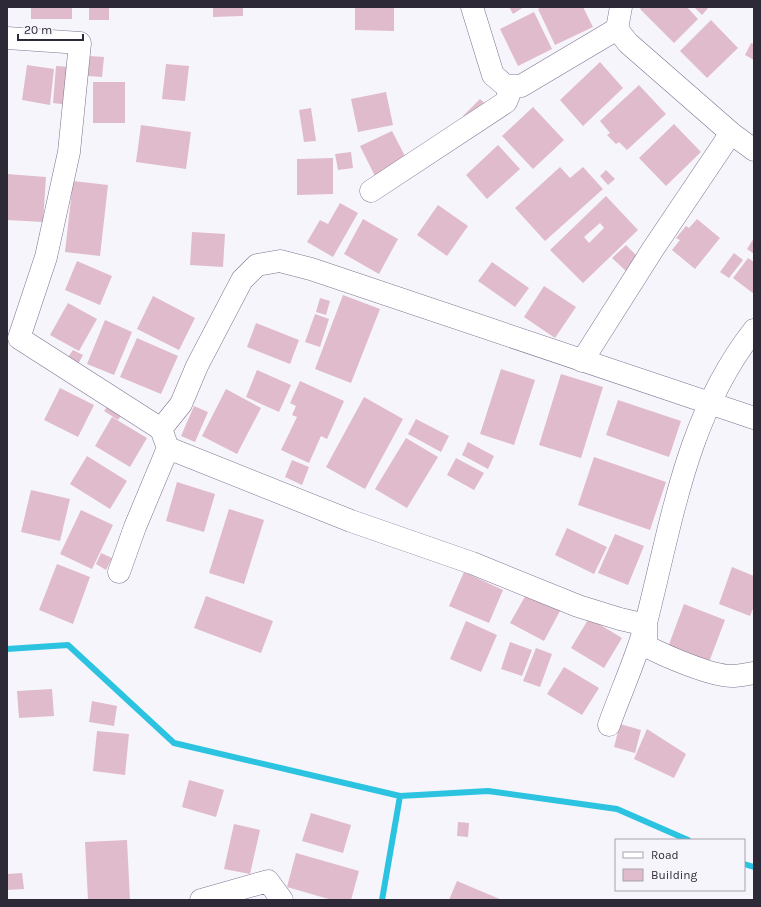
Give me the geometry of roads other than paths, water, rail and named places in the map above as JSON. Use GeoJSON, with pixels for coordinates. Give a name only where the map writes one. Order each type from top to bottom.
{"type":"FeatureCollection","features":[{"type":"Feature","properties":{"kind":"street"},"geometry":{"type":"LineString","coordinates":[[372,191],[506,102],[509,95],[506,86],[493,75],[472,7]]}},
{"type":"Feature","properties":{"kind":"street"},"geometry":{"type":"LineString","coordinates":[[621,7],[617,29],[628,43],[731,133],[754,150]]}},
{"type":"Feature","properties":{"kind":"street"},"geometry":{"type":"LineString","coordinates":[[506,86],[520,86],[617,29]]}},
{"type":"Feature","properties":{"kind":"street"},"geometry":{"type":"LineString","coordinates":[[7,38],[80,43],[69,152],[46,256],[19,338],[165,439],[351,521],[472,563],[578,606],[620,619],[646,625]]}},
{"type":"Feature","properties":{"kind":"street"},"geometry":{"type":"LineString","coordinates":[[582,361],[653,249],[731,133]]}},
{"type":"Feature","properties":{"kind":"street"},"geometry":{"type":"LineString","coordinates":[[119,572],[165,439],[197,366],[242,280],[257,265],[280,261],[311,269],[754,418]]}},
{"type":"Feature","properties":{"kind":"street"},"geometry":{"type":"LineString","coordinates":[[609,725],[646,625],[678,487],[709,402],[745,341],[754,330]]}},
{"type":"Feature","properties":{"kind":"street"},"geometry":{"type":"LineString","coordinates":[[646,625],[646,646],[663,655],[698,668],[731,676],[754,673]]}},
{"type":"Feature","properties":{"kind":"street"},"geometry":{"type":"LineString","coordinates":[[201,900],[268,881],[282,900]]}},
{"type":"Feature","properties":{"kind":"waterway"},"geometry":{"type":"LineString","coordinates":[[7,649],[68,645],[174,743],[400,796],[488,791],[617,809],[686,839]]}},
{"type":"Feature","properties":{"kind":"waterway"},"geometry":{"type":"LineString","coordinates":[[382,900],[400,796]]}},
{"type":"Feature","properties":{"kind":"waterway"},"geometry":{"type":"LineString","coordinates":[[745,864],[754,867]]}}]}
